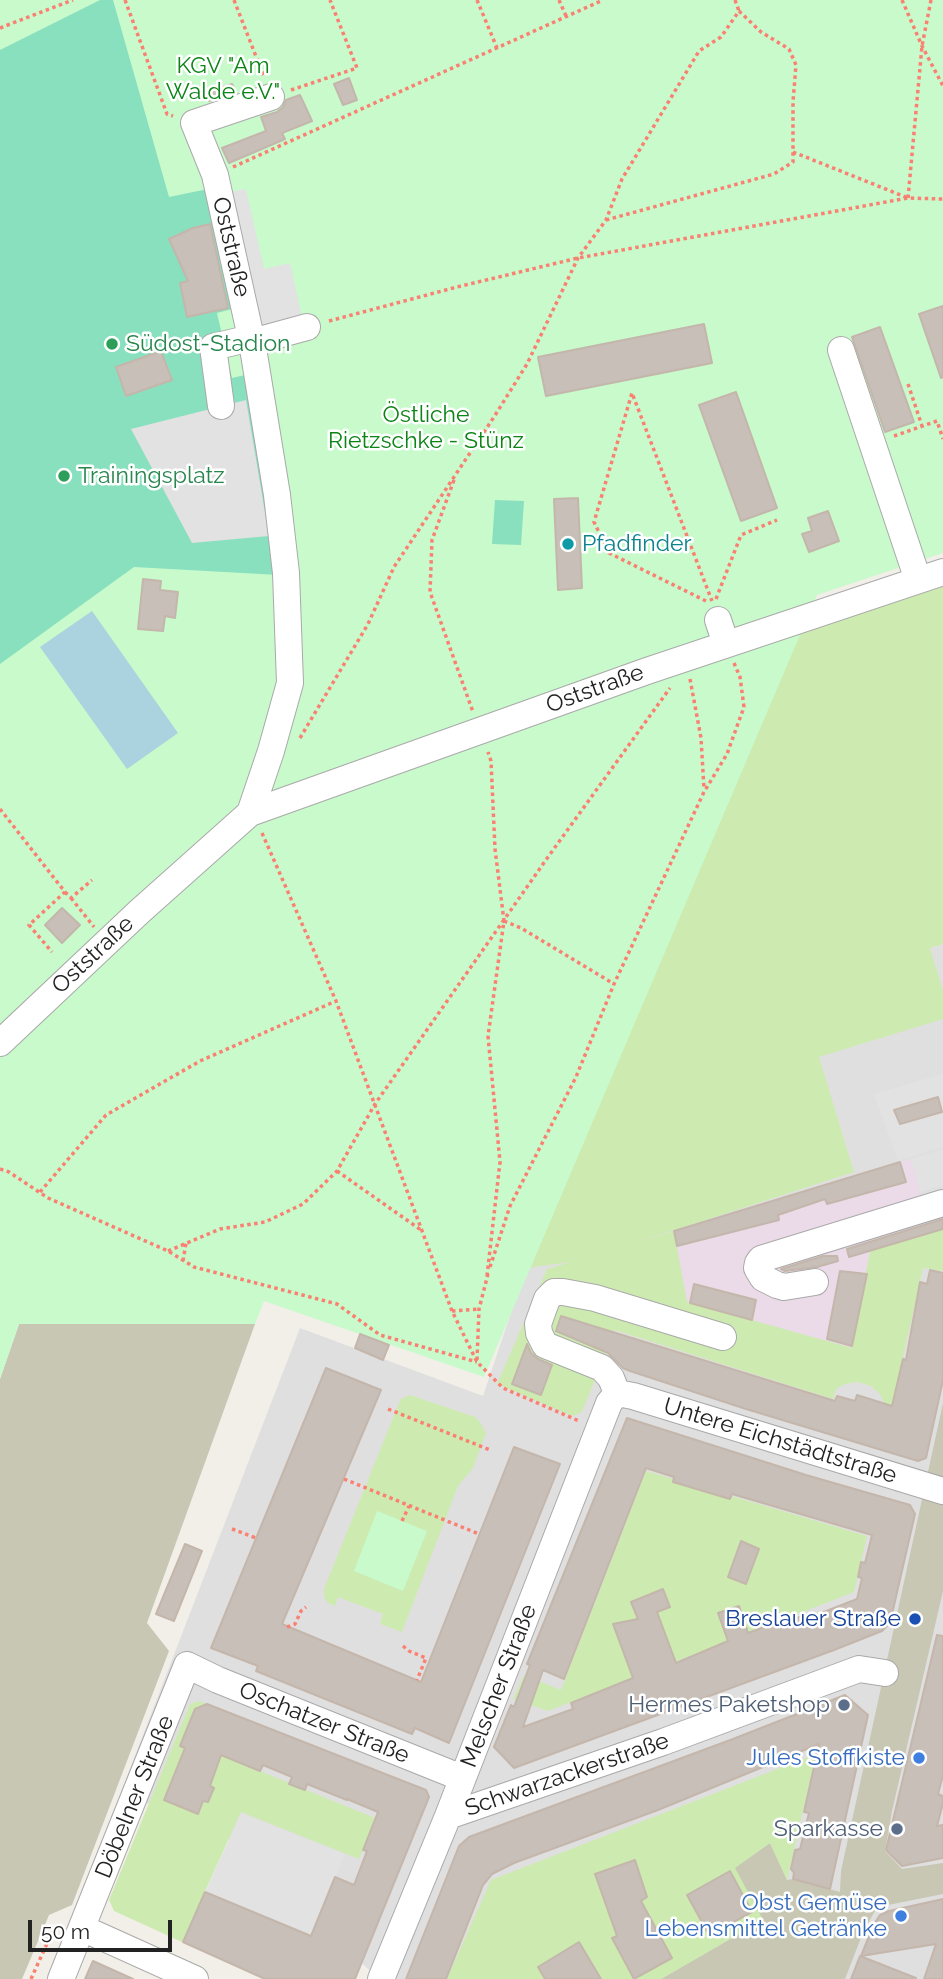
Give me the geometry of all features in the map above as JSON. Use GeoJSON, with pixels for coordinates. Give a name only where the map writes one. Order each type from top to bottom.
{"type":"FeatureCollection","features":[{"type":"Feature","properties":{"kind":"street"},"geometry":{"type":"LineString","coordinates":[[194,124],[271,97]]}},
{"type":"Feature","properties":{"kind":"street","name":"Oststraße"},"geometry":{"type":"LineString","coordinates":[[194,124],[215,175],[252,340],[285,560],[290,683],[250,813]]}},
{"type":"Feature","properties":{"kind":"street"},"geometry":{"type":"LineString","coordinates":[[221,406],[212,347],[307,327]]}},
{"type":"Feature","properties":{"kind":"street"},"geometry":{"type":"LineString","coordinates":[[841,350],[918,580]]}},
{"type":"Feature","properties":{"kind":"street","name":"Oststraße"},"geometry":{"type":"LineString","coordinates":[[0,1043],[139,912],[250,813],[683,658],[719,623],[918,580],[943,572]]}},
{"type":"Feature","properties":{"kind":"street"},"geometry":{"type":"LineString","coordinates":[[815,1282],[785,1287],[777,1285],[763,1278],[757,1268],[758,1263],[761,1259],[943,1203]]}},
{"type":"Feature","properties":{"kind":"street"},"geometry":{"type":"LineString","coordinates":[[617,1393],[603,1368],[545,1345],[538,1324],[547,1299],[554,1292],[595,1298],[723,1337]]}},
{"type":"Feature","properties":{"kind":"street","name":"Melscher Straße"},"geometry":{"type":"LineString","coordinates":[[381,1979],[448,1816],[609,1403],[617,1393]]}},
{"type":"Feature","properties":{"kind":"street","name":"Untere Eichstädtstraße"},"geometry":{"type":"LineString","coordinates":[[617,1393],[943,1491]]}},
{"type":"Feature","properties":{"kind":"street","name":"Oschatzer Straße"},"geometry":{"type":"LineString","coordinates":[[187,1665],[462,1779]]}},
{"type":"Feature","properties":{"kind":"street","name":"Döbelner Straße"},"geometry":{"type":"LineString","coordinates":[[61,1979],[187,1665]]}},
{"type":"Feature","properties":{"kind":"street","name":"Schwarzackerstraße"},"geometry":{"type":"LineString","coordinates":[[448,1816],[663,1742],[859,1669],[885,1673]]}},
{"type":"Feature","properties":{"kind":"street"},"geometry":{"type":"LineString","coordinates":[[82,1928],[195,1979]]}},
{"type":"Feature","properties":{"kind":"path"},"geometry":{"type":"LineString","coordinates":[[0,28],[73,0]]}},
{"type":"Feature","properties":{"kind":"path"},"geometry":{"type":"LineString","coordinates":[[125,0],[167,114],[194,124]]}},
{"type":"Feature","properties":{"kind":"path"},"geometry":{"type":"LineString","coordinates":[[234,0],[271,97],[357,68],[330,0]]}},
{"type":"Feature","properties":{"kind":"path"},"geometry":{"type":"LineString","coordinates":[[477,0],[497,48]]}},
{"type":"Feature","properties":{"kind":"path"},"geometry":{"type":"LineString","coordinates":[[559,0],[566,16]]}},
{"type":"Feature","properties":{"kind":"path"},"geometry":{"type":"LineString","coordinates":[[215,175],[603,0]]}},
{"type":"Feature","properties":{"kind":"path"},"geometry":{"type":"LineString","coordinates":[[606,220],[774,174],[793,162],[796,65],[789,49],[761,32],[738,11],[735,0]]}},
{"type":"Feature","properties":{"kind":"path"},"geometry":{"type":"LineString","coordinates":[[902,0],[943,86]]}},
{"type":"Feature","properties":{"kind":"path"},"geometry":{"type":"LineString","coordinates":[[908,198],[922,46],[932,0]]}},
{"type":"Feature","properties":{"kind":"path"},"geometry":{"type":"LineString","coordinates":[[294,748],[368,624],[394,567],[527,364],[578,258],[606,220],[622,179],[699,51],[721,37],[738,11]]}},
{"type":"Feature","properties":{"kind":"path"},"geometry":{"type":"LineString","coordinates":[[793,152],[908,198]]}},
{"type":"Feature","properties":{"kind":"path"},"geometry":{"type":"LineString","coordinates":[[307,327],[578,258],[908,198],[943,199]]}},
{"type":"Feature","properties":{"kind":"path"},"geometry":{"type":"LineString","coordinates":[[908,384],[922,426]]}},
{"type":"Feature","properties":{"kind":"path"},"geometry":{"type":"LineString","coordinates":[[477,1362],[479,1309],[510,1206],[576,1077],[614,984],[704,792],[727,754],[744,707],[740,677],[632,393],[594,522],[609,553],[719,623]]}},
{"type":"Feature","properties":{"kind":"path"},"geometry":{"type":"LineString","coordinates":[[872,443],[937,421],[943,439]]}},
{"type":"Feature","properties":{"kind":"path"},"geometry":{"type":"LineString","coordinates":[[458,471],[432,540],[429,592],[491,761],[495,849],[504,921],[488,1036],[500,1162],[487,1276]]}},
{"type":"Feature","properties":{"kind":"path"},"geometry":{"type":"LineString","coordinates":[[719,623],[741,535],[777,520]]}},
{"type":"Feature","properties":{"kind":"path"},"geometry":{"type":"LineString","coordinates":[[683,658],[691,683],[701,738],[704,792]]}},
{"type":"Feature","properties":{"kind":"path"},"geometry":{"type":"LineString","coordinates":[[168,1251],[220,1229],[265,1222],[303,1204],[337,1171],[375,1104],[670,688]]}},
{"type":"Feature","properties":{"kind":"path"},"geometry":{"type":"LineString","coordinates":[[0,809],[95,929]]}},
{"type":"Feature","properties":{"kind":"path"},"geometry":{"type":"LineString","coordinates":[[250,813],[265,838],[336,1001],[452,1311],[477,1362],[502,1388],[599,1430]]}},
{"type":"Feature","properties":{"kind":"path"},"geometry":{"type":"LineString","coordinates":[[71,898],[92,880]]}},
{"type":"Feature","properties":{"kind":"path"},"geometry":{"type":"LineString","coordinates":[[52,952],[29,925],[65,892]]}},
{"type":"Feature","properties":{"kind":"path"},"geometry":{"type":"LineString","coordinates":[[504,921],[521,928],[614,984]]}},
{"type":"Feature","properties":{"kind":"path"},"geometry":{"type":"LineString","coordinates":[[39,1193],[106,1115],[200,1061],[336,1001]]}},
{"type":"Feature","properties":{"kind":"path"},"geometry":{"type":"LineString","coordinates":[[0,1169],[9,1172],[39,1193],[168,1251],[194,1267],[337,1304],[380,1335],[477,1362]]}},
{"type":"Feature","properties":{"kind":"path"},"geometry":{"type":"LineString","coordinates":[[337,1171],[422,1230]]}},
{"type":"Feature","properties":{"kind":"path"},"geometry":{"type":"LineString","coordinates":[[183,1261],[186,1243]]}},
{"type":"Feature","properties":{"kind":"path"},"geometry":{"type":"LineString","coordinates":[[452,1311],[479,1309]]}},
{"type":"Feature","properties":{"kind":"path"},"geometry":{"type":"LineString","coordinates":[[387,1409],[490,1451]]}},
{"type":"Feature","properties":{"kind":"path"},"geometry":{"type":"LineString","coordinates":[[344,1479],[479,1534]]}},
{"type":"Feature","properties":{"kind":"path"},"geometry":{"type":"LineString","coordinates":[[402,1521],[409,1506]]}},
{"type":"Feature","properties":{"kind":"path"},"geometry":{"type":"LineString","coordinates":[[232,1529],[256,1538]]}},
{"type":"Feature","properties":{"kind":"path"},"geometry":{"type":"LineString","coordinates":[[287,1626],[295,1624],[306,1607]]}},
{"type":"Feature","properties":{"kind":"path"},"geometry":{"type":"LineString","coordinates":[[403,1646],[426,1658],[417,1680]]}},
{"type":"Feature","properties":{"kind":"shaded area"},"geometry":{"type":"Polygon","coordinates":[[[246,189],[264,269],[290,263],[303,322],[260,331],[230,192],[246,189]]]}},
{"type":"Feature","properties":{"kind":"shaded area"},"geometry":{"type":"Polygon","coordinates":[[[246,400],[269,536],[192,543],[131,429],[246,400]]]}},
{"type":"Feature","properties":{"kind":"shaded area"},"geometry":{"type":"Polygon","coordinates":[[[943,944],[943,1979],[379,1979],[223,1835],[121,1792],[300,1328],[483,1396],[526,1268],[818,1057],[820,981],[943,944]]]}},
{"type":"Feature","properties":{"kind":"shaded area"},"geometry":{"type":"Polygon","coordinates":[[[943,1074],[943,1147],[898,1161],[874,1094],[943,1074]]]}},
{"type":"Feature","properties":{"kind":"shaded area"},"geometry":{"type":"Polygon","coordinates":[[[943,1149],[943,1185],[920,1192],[911,1159],[943,1149]]]}},
{"type":"Feature","properties":{"kind":"shaded area"},"geometry":{"type":"Polygon","coordinates":[[[911,1159],[930,1233],[870,1254],[852,1348],[687,1302],[674,1231],[911,1159]]]}},
{"type":"Feature","properties":{"kind":"shaded area"},"geometry":{"type":"Polygon","coordinates":[[[19,1324],[255,1324],[147,1623],[169,1651],[72,1905],[49,1915],[22,1979],[0,1979],[0,1379],[19,1324]]]}},
{"type":"Feature","properties":{"kind":"shaded area"},"geometry":{"type":"Polygon","coordinates":[[[943,1403],[943,1591],[885,1851],[902,1869],[943,1863],[943,1894],[888,1905],[875,1911],[864,1930],[845,1979],[661,1979],[763,1920],[734,1868],[770,1843],[787,1880],[793,1879],[840,1892],[841,1871],[943,1403]]]}},
{"type":"Feature","properties":{"kind":"shaded area"},"geometry":{"type":"Polygon","coordinates":[[[241,1813],[345,1854],[311,1936],[205,1892],[241,1813]]]}},
{"type":"Feature","properties":{"kind":"green space","name":"Östliche Rietzschke - Stünz"},"geometry":{"type":"Polygon","coordinates":[[[0,0],[943,0],[943,553],[817,595],[484,1377],[264,1301],[255,1324],[19,1324],[0,1379],[0,0]]]}},
{"type":"Feature","properties":{"kind":"green space","name":"Südost-Stadion"},"geometry":{"type":"Polygon","coordinates":[[[100,0],[113,0],[169,197],[208,189],[236,308],[217,313],[232,378],[245,375],[279,575],[134,567],[0,664],[0,50],[100,0]]]}},
{"type":"Feature","properties":{"kind":"green space"},"geometry":{"type":"Polygon","coordinates":[[[495,500],[524,501],[521,545],[492,544],[495,500]]]}},
{"type":"Feature","properties":{"kind":"green space"},"geometry":{"type":"Polygon","coordinates":[[[943,581],[943,944],[930,948],[943,991],[943,1019],[819,1057],[854,1172],[631,1244],[674,1231],[687,1302],[852,1348],[870,1251],[943,1228],[943,1271],[923,1268],[892,1406],[884,1403],[880,1394],[871,1386],[858,1382],[836,1389],[833,1399],[615,1330],[582,1412],[572,1416],[497,1384],[547,1269],[571,1262],[526,1268],[803,626],[943,581]]]}},
{"type":"Feature","properties":{"kind":"green space"},"geometry":{"type":"Polygon","coordinates":[[[410,1395],[475,1417],[486,1433],[473,1468],[458,1486],[402,1632],[380,1624],[383,1614],[338,1597],[335,1606],[328,1603],[324,1597],[324,1589],[399,1403],[410,1395]]]}},
{"type":"Feature","properties":{"kind":"green space"},"geometry":{"type":"Polygon","coordinates":[[[646,1471],[867,1536],[854,1592],[548,1711],[513,1699],[524,1675],[561,1690],[646,1471]]]}},
{"type":"Feature","properties":{"kind":"green space"},"geometry":{"type":"Polygon","coordinates":[[[377,1511],[427,1531],[403,1591],[354,1571],[377,1511]]]}},
{"type":"Feature","properties":{"kind":"green space"},"geometry":{"type":"Polygon","coordinates":[[[199,1701],[207,1704],[223,1756],[375,1818],[359,1859],[241,1812],[182,1942],[114,1911],[109,1900],[190,1704],[199,1701]]]}},
{"type":"Feature","properties":{"kind":"green space"},"geometry":{"type":"Polygon","coordinates":[[[816,1754],[787,1880],[770,1843],[735,1868],[763,1920],[661,1979],[447,1979],[491,1880],[816,1754]]]}},
{"type":"Feature","properties":{"kind":"water"},"geometry":{"type":"Polygon","coordinates":[[[92,611],[178,733],[127,769],[40,647],[92,611]]]}},
{"type":"Feature","properties":{"kind":"building"},"geometry":{"type":"Polygon","coordinates":[[[349,78],[357,100],[343,105],[334,84],[349,78]]]}},
{"type":"Feature","properties":{"kind":"building"},"geometry":{"type":"Polygon","coordinates":[[[232,84],[236,92],[209,101],[206,93],[232,84]]]}},
{"type":"Feature","properties":{"kind":"building"},"geometry":{"type":"Polygon","coordinates":[[[300,95],[312,121],[282,133],[285,139],[229,163],[222,148],[266,131],[261,117],[277,112],[286,100],[300,95]]]}},
{"type":"Feature","properties":{"kind":"building"},"geometry":{"type":"Polygon","coordinates":[[[210,224],[228,308],[187,317],[180,283],[188,281],[169,239],[210,224]]]}},
{"type":"Feature","properties":{"kind":"building"},"geometry":{"type":"Polygon","coordinates":[[[943,306],[943,377],[941,378],[919,314],[943,306]]]}},
{"type":"Feature","properties":{"kind":"building"},"geometry":{"type":"Polygon","coordinates":[[[704,324],[712,363],[546,396],[538,357],[704,324]]]}},
{"type":"Feature","properties":{"kind":"building"},"geometry":{"type":"Polygon","coordinates":[[[880,327],[914,422],[885,432],[852,337],[880,327]]]}},
{"type":"Feature","properties":{"kind":"building"},"geometry":{"type":"Polygon","coordinates":[[[161,351],[172,380],[126,396],[116,367],[161,351]]]}},
{"type":"Feature","properties":{"kind":"building"},"geometry":{"type":"Polygon","coordinates":[[[736,392],[777,508],[741,521],[699,405],[736,392]]]}},
{"type":"Feature","properties":{"kind":"building","name":"Pfadfinder"},"geometry":{"type":"Polygon","coordinates":[[[578,498],[582,588],[558,590],[554,499],[578,498]]]}},
{"type":"Feature","properties":{"kind":"building"},"geometry":{"type":"Polygon","coordinates":[[[828,511],[839,541],[809,552],[802,534],[812,531],[808,518],[828,511]]]}},
{"type":"Feature","properties":{"kind":"building"},"geometry":{"type":"Polygon","coordinates":[[[143,579],[161,581],[160,590],[178,592],[175,618],[165,616],[163,631],[138,629],[143,579]]]}},
{"type":"Feature","properties":{"kind":"building"},"geometry":{"type":"Polygon","coordinates":[[[62,908],[80,925],[62,943],[45,925],[62,908]]]}},
{"type":"Feature","properties":{"kind":"building"},"geometry":{"type":"Polygon","coordinates":[[[938,1097],[942,1112],[900,1124],[894,1110],[938,1097]]]}},
{"type":"Feature","properties":{"kind":"building"},"geometry":{"type":"Polygon","coordinates":[[[900,1162],[906,1182],[827,1204],[825,1199],[778,1215],[779,1220],[677,1246],[674,1231],[900,1162]]]}},
{"type":"Feature","properties":{"kind":"building"},"geometry":{"type":"Polygon","coordinates":[[[943,1219],[943,1229],[849,1257],[847,1249],[943,1219]]]}},
{"type":"Feature","properties":{"kind":"building"},"geometry":{"type":"Polygon","coordinates":[[[823,1256],[837,1256],[838,1261],[817,1267],[785,1271],[781,1269],[823,1256]]]}},
{"type":"Feature","properties":{"kind":"building"},"geometry":{"type":"Polygon","coordinates":[[[930,1270],[943,1273],[943,1380],[926,1458],[918,1461],[630,1371],[623,1368],[608,1353],[556,1331],[561,1316],[835,1401],[837,1396],[855,1401],[857,1395],[892,1406],[903,1359],[906,1360],[920,1282],[927,1284],[930,1270]]]}},
{"type":"Feature","properties":{"kind":"building"},"geometry":{"type":"Polygon","coordinates":[[[840,1271],[867,1274],[852,1346],[827,1339],[840,1271]]]}},
{"type":"Feature","properties":{"kind":"building"},"geometry":{"type":"Polygon","coordinates":[[[694,1284],[756,1300],[752,1320],[690,1303],[694,1284]]]}},
{"type":"Feature","properties":{"kind":"building"},"geometry":{"type":"Polygon","coordinates":[[[360,1334],[389,1345],[383,1360],[355,1348],[360,1334]]]}},
{"type":"Feature","properties":{"kind":"building"},"geometry":{"type":"Polygon","coordinates":[[[527,1344],[538,1359],[552,1365],[541,1395],[512,1384],[527,1344]]]}},
{"type":"Feature","properties":{"kind":"building"},"geometry":{"type":"Polygon","coordinates":[[[326,1368],[381,1390],[282,1624],[421,1682],[514,1447],[560,1464],[449,1743],[415,1728],[412,1734],[256,1671],[258,1666],[211,1648],[326,1368]]]}},
{"type":"Feature","properties":{"kind":"building"},"geometry":{"type":"Polygon","coordinates":[[[627,1418],[910,1505],[915,1514],[890,1623],[882,1631],[514,1768],[494,1747],[511,1705],[514,1707],[530,1665],[527,1664],[627,1418]],[[646,1468],[564,1679],[543,1670],[523,1727],[573,1709],[571,1703],[633,1678],[613,1624],[638,1619],[631,1602],[663,1589],[670,1607],[657,1612],[676,1663],[728,1641],[718,1613],[739,1606],[748,1633],[805,1615],[806,1619],[857,1599],[862,1578],[858,1577],[861,1562],[865,1563],[872,1535],[732,1494],[730,1499],[673,1482],[674,1477],[646,1468]]]}},
{"type":"Feature","properties":{"kind":"building"},"geometry":{"type":"Polygon","coordinates":[[[741,1541],[759,1549],[746,1584],[728,1577],[741,1541]]]}},
{"type":"Feature","properties":{"kind":"building"},"geometry":{"type":"Polygon","coordinates":[[[185,1544],[202,1551],[174,1621],[156,1614],[185,1544]]]}},
{"type":"Feature","properties":{"kind":"building"},"geometry":{"type":"Polygon","coordinates":[[[937,1635],[943,1636],[943,1775],[938,1794],[943,1796],[943,1803],[937,1826],[943,1825],[943,1858],[902,1866],[886,1850],[937,1635]]]}},
{"type":"Feature","properties":{"kind":"building"},"geometry":{"type":"Polygon","coordinates":[[[845,1695],[868,1715],[830,1889],[793,1879],[794,1873],[791,1869],[795,1850],[800,1849],[809,1813],[804,1812],[819,1744],[492,1874],[483,1885],[446,1979],[406,1979],[459,1846],[469,1837],[845,1695]]]}},
{"type":"Feature","properties":{"kind":"building"},"geometry":{"type":"Polygon","coordinates":[[[207,1704],[426,1790],[429,1797],[355,1979],[265,1979],[183,1942],[205,1892],[311,1936],[335,1877],[354,1885],[367,1851],[363,1850],[378,1812],[307,1784],[305,1790],[289,1784],[292,1777],[263,1765],[260,1771],[221,1755],[210,1786],[214,1788],[208,1802],[203,1801],[198,1814],[164,1800],[185,1748],[180,1746],[195,1709],[207,1704]]]}},
{"type":"Feature","properties":{"kind":"building"},"geometry":{"type":"Polygon","coordinates":[[[635,1860],[647,1897],[641,1901],[672,1958],[634,1979],[612,1938],[617,1936],[595,1874],[635,1860]]]}},
{"type":"Feature","properties":{"kind":"building"},"geometry":{"type":"Polygon","coordinates":[[[730,1871],[752,1912],[709,1935],[687,1895],[730,1871]]]}},
{"type":"Feature","properties":{"kind":"building"},"geometry":{"type":"Polygon","coordinates":[[[943,1899],[943,1979],[924,1979],[936,1944],[861,1956],[880,1915],[943,1899]]]}},
{"type":"Feature","properties":{"kind":"building"},"geometry":{"type":"Polygon","coordinates":[[[579,1942],[601,1979],[545,1979],[538,1967],[579,1942]]]}},
{"type":"Feature","properties":{"kind":"building"},"geometry":{"type":"Polygon","coordinates":[[[860,1956],[916,1978],[916,1979],[851,1979],[860,1956]]]}},
{"type":"Feature","properties":{"kind":"building"},"geometry":{"type":"Polygon","coordinates":[[[93,1961],[133,1979],[85,1979],[93,1961]]]}},
{"type":"Feature","properties":{"kind":"place","name":"Südost-Stadion"},"geometry":{"type":"Point","coordinates":[112,344]}},
{"type":"Feature","properties":{"kind":"place","name":"Trainingsplatz"},"geometry":{"type":"Point","coordinates":[64,476]}},
{"type":"Feature","properties":{"kind":"place","name":"Pfadfinder"},"geometry":{"type":"Point","coordinates":[568,544]}},
{"type":"Feature","properties":{"kind":"place","name":"Breslauer Straße"},"geometry":{"type":"Point","coordinates":[915,1619]}},
{"type":"Feature","properties":{"kind":"place","name":"Hermes Paketshop"},"geometry":{"type":"Point","coordinates":[844,1705]}},
{"type":"Feature","properties":{"kind":"place","name":"Jules Stoffkiste"},"geometry":{"type":"Point","coordinates":[919,1758]}},
{"type":"Feature","properties":{"kind":"place","name":"Sparkasse"},"geometry":{"type":"Point","coordinates":[897,1829]}},
{"type":"Feature","properties":{"kind":"place","name":"Obst Gemüse Lebensmittel Getränke"},"geometry":{"type":"Point","coordinates":[901,1916]}},
{"type":"Feature","properties":{"kind":"park label","name":"KGV \"Am Walde e.V.\""},"geometry":{"type":"Point","coordinates":[223,79]}}]}
